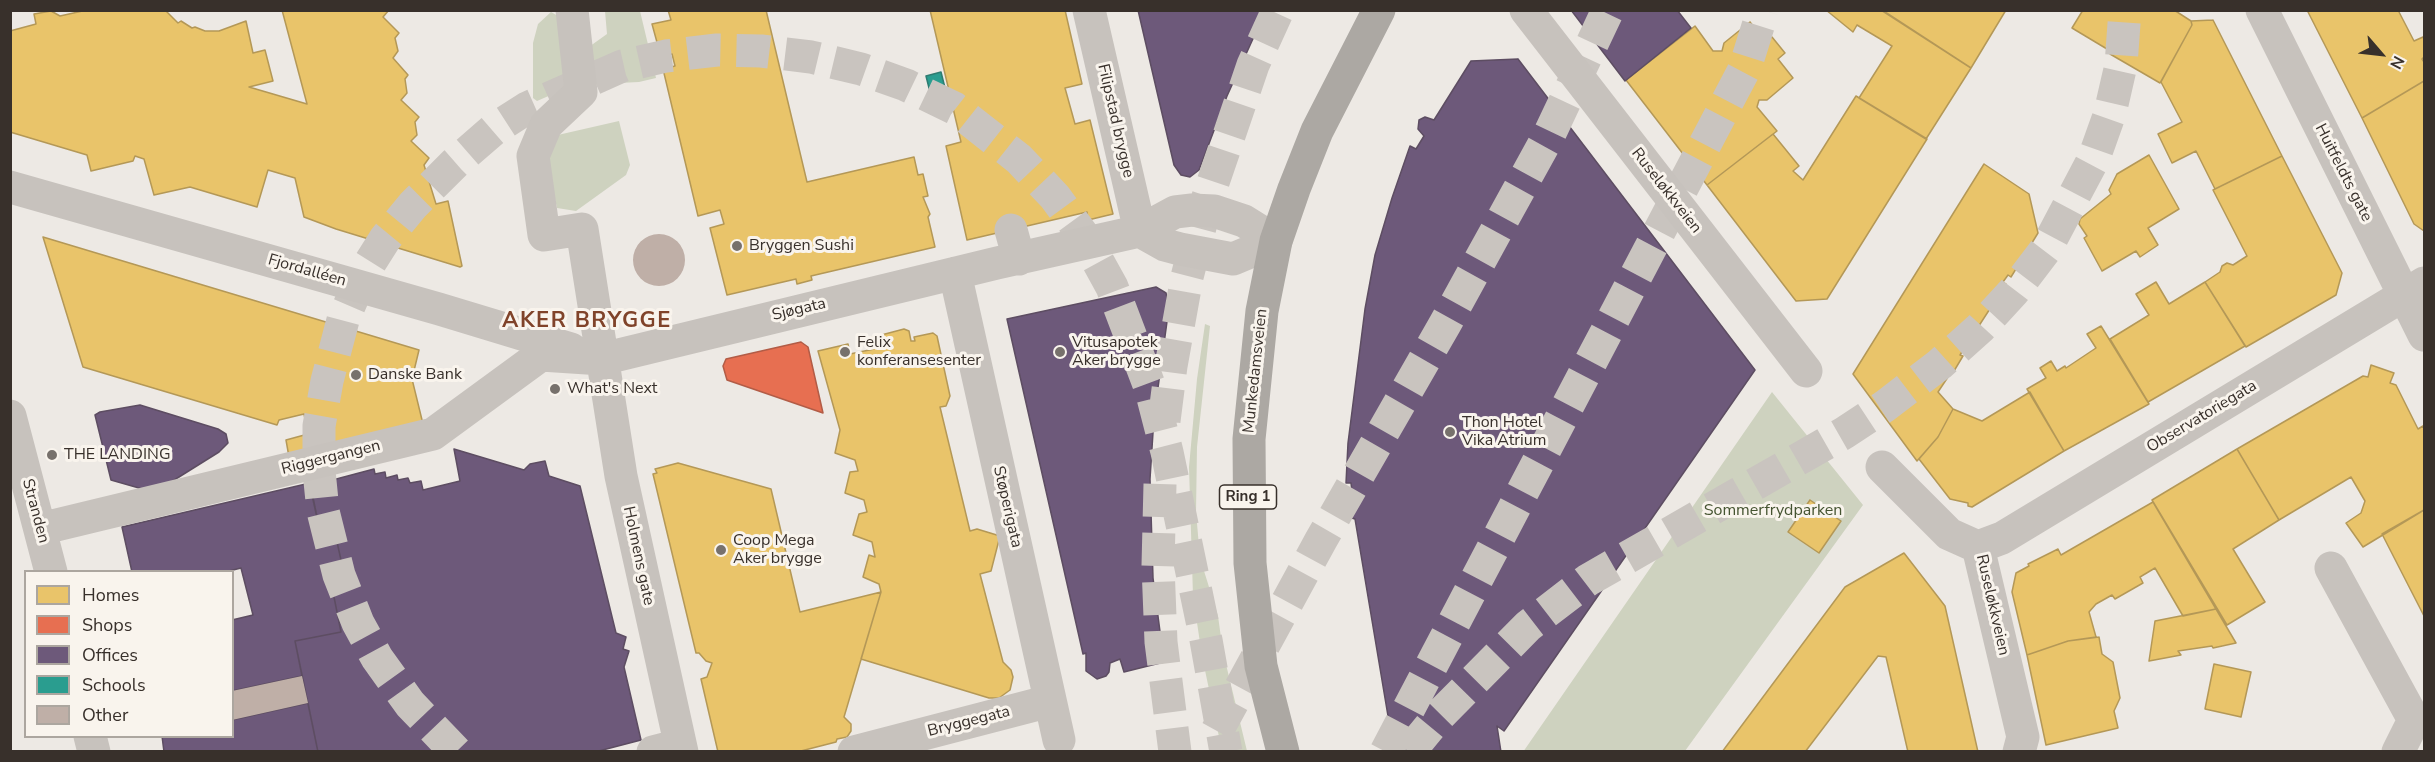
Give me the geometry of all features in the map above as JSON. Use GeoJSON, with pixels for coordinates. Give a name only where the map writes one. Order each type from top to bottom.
{"type":"FeatureCollection","features":[{"type":"Feature","properties":{"kind":"highway","name":"Munkedamsveien"},"geometry":{"type":"LineString","coordinates":[[1283,752],[1261,666],[1254,610],[1248,495],[1249,439],[1261,321],[1276,242],[1294,189],[1317,131],[1379,10]]}},
{"type":"Feature","properties":{"kind":"street","name":"Holmens gate"},"geometry":{"type":"LineString","coordinates":[[572,10],[581,92],[546,125],[533,156],[544,235],[582,229],[621,476],[672,749]]}},
{"type":"Feature","properties":{"kind":"street","name":"Filipstad brygge"},"geometry":{"type":"LineString","coordinates":[[1089,10],[1140,231]]}},
{"type":"Feature","properties":{"kind":"street","name":"Ruseløkkveien"},"geometry":{"type":"LineString","coordinates":[[1526,10],[1806,371]]}},
{"type":"Feature","properties":{"kind":"street","name":"Huitfeldts gate"},"geometry":{"type":"LineString","coordinates":[[2262,10],[2414,289],[2424,335]]}},
{"type":"Feature","properties":{"kind":"street","name":"Fjordalléen"},"geometry":{"type":"LineString","coordinates":[[10,187],[428,306],[602,359]]}},
{"type":"Feature","properties":{"kind":"street","name":"Sjøgata"},"geometry":{"type":"LineString","coordinates":[[602,359],[955,273],[1009,251],[1140,231],[1175,212],[1214,211],[1244,220],[1276,242]]}},
{"type":"Feature","properties":{"kind":"street"},"geometry":{"type":"LineString","coordinates":[[1140,231],[1165,245],[1233,259],[1276,242]]}},
{"type":"Feature","properties":{"kind":"street","name":"Støperigata"},"geometry":{"type":"LineString","coordinates":[[955,273],[1059,740]]}},
{"type":"Feature","properties":{"kind":"street","name":"Observatoriegata"},"geometry":{"type":"LineString","coordinates":[[1978,547],[2002,538],[2414,289]]}},
{"type":"Feature","properties":{"kind":"street","name":"Riggergangen"},"geometry":{"type":"LineString","coordinates":[[40,529],[433,434],[541,355],[602,359]]}},
{"type":"Feature","properties":{"kind":"street","name":"Stranden"},"geometry":{"type":"LineString","coordinates":[[10,416],[50,570]]}},
{"type":"Feature","properties":{"kind":"street","name":"Ruseløkkveien"},"geometry":{"type":"LineString","coordinates":[[1882,467],[1949,534],[1978,547],[2023,737],[2019,752]]}},
{"type":"Feature","properties":{"kind":"street"},"geometry":{"type":"LineString","coordinates":[[2331,568],[2414,720],[2398,752]]}},
{"type":"Feature","properties":{"kind":"street","name":"Bryggegata"},"geometry":{"type":"LineString","coordinates":[[854,752],[1050,701]]}},
{"type":"Feature","properties":{"kind":"green space"},"geometry":{"type":"Polygon","coordinates":[[[605,11],[640,11],[656,78],[639,82],[598,84],[594,82],[586,49],[607,34],[605,11]]]}},
{"type":"Feature","properties":{"kind":"green space"},"geometry":{"type":"Polygon","coordinates":[[[551,12],[558,16],[568,62],[560,91],[537,101],[533,98],[533,43],[538,24],[551,12]]]}},
{"type":"Feature","properties":{"kind":"green space"},"geometry":{"type":"Polygon","coordinates":[[[619,121],[630,165],[626,175],[576,211],[557,208],[545,154],[549,137],[619,121]]]}},
{"type":"Feature","properties":{"kind":"green space"},"geometry":{"type":"Polygon","coordinates":[[[1205,324],[1210,326],[1197,447],[1196,512],[1200,558],[1218,616],[1223,652],[1247,751],[1222,751],[1202,656],[1193,596],[1189,467],[1197,379],[1205,324]]]}},
{"type":"Feature","properties":{"kind":"green space","name":"Sommerfrydparken"},"geometry":{"type":"Polygon","coordinates":[[[1772,392],[1863,505],[1685,751],[1523,752],[1772,392]]]}},
{"type":"Feature","properties":{"kind":"pier"},"geometry":{"type":"Polygon","coordinates":[[[11,654],[24,708],[24,738],[32,738],[36,751],[11,751],[11,654]]]}},
{"type":"Feature","properties":{"kind":"building: Homes"},"geometry":{"type":"Polygon","coordinates":[[[87,10],[166,11],[178,23],[181,21],[192,28],[205,31],[219,31],[246,21],[253,53],[265,50],[273,81],[249,87],[307,104],[282,10],[389,10],[383,17],[399,33],[395,38],[398,51],[393,58],[408,75],[405,79],[407,93],[401,100],[419,117],[415,122],[417,135],[411,141],[429,158],[424,165],[436,204],[448,201],[462,266],[336,229],[304,217],[295,178],[268,170],[257,207],[190,187],[154,195],[144,159],[135,156],[133,161],[91,171],[87,155],[10,132],[10,31],[36,24],[34,14],[51,11],[60,16],[87,10]]]}},
{"type":"Feature","properties":{"kind":"building: Homes"},"geometry":{"type":"Polygon","coordinates":[[[668,10],[766,10],[807,182],[914,157],[918,175],[923,174],[928,196],[923,197],[930,214],[928,217],[935,247],[811,276],[812,280],[797,284],[796,279],[727,295],[710,228],[724,224],[720,210],[698,216],[663,69],[675,66],[672,54],[661,57],[652,24],[671,20],[668,10]]]}},
{"type":"Feature","properties":{"kind":"building: Homes"},"geometry":{"type":"Polygon","coordinates":[[[930,10],[1065,10],[1082,84],[1065,88],[1075,124],[1090,120],[1113,214],[1088,220],[1087,212],[967,240],[946,146],[961,142],[930,10]]]}},
{"type":"Feature","properties":{"kind":"building: Homes"},"geometry":{"type":"Polygon","coordinates":[[[1826,10],[1881,10],[1971,68],[1926,139],[1859,98],[1892,46],[1857,25],[1853,32],[1826,10]]]}},
{"type":"Feature","properties":{"kind":"building: Homes"},"geometry":{"type":"Polygon","coordinates":[[[1882,10],[2006,10],[1971,68],[1882,10]]]}},
{"type":"Feature","properties":{"kind":"building: Homes"},"geometry":{"type":"Polygon","coordinates":[[[2083,10],[2174,10],[2191,21],[2192,25],[2160,83],[2110,54],[2112,52],[2072,28],[2083,10]]]}},
{"type":"Feature","properties":{"kind":"building: Homes"},"geometry":{"type":"Polygon","coordinates":[[[2307,10],[2401,10],[2399,12],[2414,41],[2423,37],[2424,39],[2422,59],[2424,81],[2362,118],[2307,10]]]}},
{"type":"Feature","properties":{"kind":"building: Homes"},"geometry":{"type":"Polygon","coordinates":[[[2213,20],[2282,156],[2215,189],[2196,151],[2172,163],[2158,134],[2182,122],[2161,82],[2192,25],[2191,21],[2213,20]]]}},
{"type":"Feature","properties":{"kind":"building: Homes"},"geometry":{"type":"Polygon","coordinates":[[[1750,22],[1765,42],[1772,37],[1785,53],[1778,59],[1793,78],[1767,100],[1759,100],[1757,107],[1777,131],[1707,185],[1626,80],[1695,26],[1713,51],[1722,51],[1724,43],[1750,22]]]}},
{"type":"Feature","properties":{"kind":"building: Homes"},"geometry":{"type":"Polygon","coordinates":[[[2424,81],[2424,231],[2414,224],[2362,118],[2424,81]]]}},
{"type":"Feature","properties":{"kind":"building: Homes"},"geometry":{"type":"Polygon","coordinates":[[[1856,96],[1927,139],[1827,299],[1796,301],[1707,185],[1773,134],[1799,166],[1793,171],[1803,180],[1856,96]]]}},
{"type":"Feature","properties":{"kind":"building: Homes"},"geometry":{"type":"Polygon","coordinates":[[[2149,155],[2179,209],[2148,228],[2158,245],[2140,257],[2136,251],[2102,271],[2084,238],[2087,236],[2079,224],[2080,219],[2111,194],[2109,190],[2117,174],[2149,155]]]}},
{"type":"Feature","properties":{"kind":"building: Homes"},"geometry":{"type":"Polygon","coordinates":[[[2282,156],[2342,273],[2336,295],[2246,347],[2205,282],[2220,272],[2222,266],[2227,263],[2233,265],[2247,256],[2213,190],[2282,156]]]}},
{"type":"Feature","properties":{"kind":"building: Homes"},"geometry":{"type":"Polygon","coordinates":[[[1984,164],[2029,194],[2038,233],[2011,277],[2008,275],[2003,282],[2006,284],[1960,355],[1963,356],[1954,371],[1949,368],[1945,375],[1948,377],[1938,392],[1953,409],[1938,437],[1917,461],[1853,374],[1984,164]]]}},
{"type":"Feature","properties":{"kind":"building: Homes"},"geometry":{"type":"Polygon","coordinates":[[[43,237],[419,350],[412,379],[423,424],[289,457],[286,440],[308,434],[304,414],[279,420],[277,425],[83,367],[43,237]]]}},
{"type":"Feature","properties":{"kind":"building: Homes"},"geometry":{"type":"Polygon","coordinates":[[[2156,282],[2169,304],[2205,282],[2245,346],[2148,402],[2110,339],[2149,315],[2136,294],[2156,282]]]}},
{"type":"Feature","properties":{"kind":"building: Homes"},"geometry":{"type":"Polygon","coordinates":[[[2101,326],[2149,404],[2064,451],[2027,389],[2046,378],[2040,368],[2051,361],[2057,371],[2065,366],[2066,368],[2096,348],[2087,334],[2101,326]]]}},
{"type":"Feature","properties":{"kind":"building: Homes"},"geometry":{"type":"Polygon","coordinates":[[[904,329],[909,331],[911,341],[915,341],[914,337],[933,333],[937,336],[950,396],[946,406],[940,407],[970,531],[977,529],[1000,536],[991,571],[980,574],[1003,662],[1011,670],[1013,677],[1010,690],[999,698],[989,698],[861,659],[881,592],[879,584],[863,577],[869,555],[875,557],[872,542],[853,535],[859,514],[867,512],[864,500],[845,493],[850,472],[858,471],[855,460],[835,453],[840,430],[818,351],[848,344],[850,354],[874,349],[870,338],[904,329]]]}},
{"type":"Feature","properties":{"kind":"building: Homes"},"geometry":{"type":"Polygon","coordinates":[[[2371,365],[2394,373],[2390,383],[2396,385],[2418,429],[2423,426],[2424,510],[2363,547],[2346,523],[2361,513],[2365,501],[2351,477],[2279,520],[2237,449],[2363,376],[2368,377],[2371,365]]]}},
{"type":"Feature","properties":{"kind":"building: Homes"},"geometry":{"type":"Polygon","coordinates":[[[2030,392],[2064,451],[1972,507],[1968,506],[1968,503],[1950,499],[1919,459],[1938,437],[1953,409],[1982,421],[2030,392]]]}},
{"type":"Feature","properties":{"kind":"building: Homes"},"geometry":{"type":"Polygon","coordinates":[[[2237,449],[2279,520],[2233,549],[2265,602],[2227,625],[2152,500],[2237,449]]]}},
{"type":"Feature","properties":{"kind":"building: Homes"},"geometry":{"type":"Polygon","coordinates":[[[678,463],[771,489],[800,612],[881,592],[844,717],[851,724],[851,731],[847,737],[797,752],[718,752],[701,679],[707,677],[712,663],[696,653],[653,474],[657,473],[655,469],[678,463]]]}},
{"type":"Feature","properties":{"kind":"building: Homes"},"geometry":{"type":"Polygon","coordinates":[[[1810,500],[1841,521],[1819,553],[1788,532],[1810,500]]]}},
{"type":"Feature","properties":{"kind":"building: Homes"},"geometry":{"type":"Polygon","coordinates":[[[2153,502],[2216,609],[2183,616],[2155,568],[2140,577],[2143,583],[2115,599],[2112,595],[2096,604],[2089,612],[2096,637],[2068,641],[2027,655],[2012,592],[2016,573],[2029,566],[2028,564],[2058,549],[2061,555],[2153,502]]]}},
{"type":"Feature","properties":{"kind":"building: Homes"},"geometry":{"type":"Polygon","coordinates":[[[2424,510],[2424,616],[2382,534],[2424,510]]]}},
{"type":"Feature","properties":{"kind":"building: Homes"},"geometry":{"type":"Polygon","coordinates":[[[1904,553],[1945,606],[1978,752],[1908,752],[1886,657],[1878,656],[1805,752],[1722,752],[1845,587],[1904,553]]]}},
{"type":"Feature","properties":{"kind":"building: Homes"},"geometry":{"type":"Polygon","coordinates":[[[2216,609],[2236,643],[2213,648],[2212,646],[2178,651],[2181,655],[2149,661],[2155,621],[2216,609]]]}},
{"type":"Feature","properties":{"kind":"building: Homes"},"geometry":{"type":"Polygon","coordinates":[[[2099,637],[2102,654],[2113,662],[2120,698],[2114,711],[2118,728],[2046,745],[2027,655],[2068,641],[2099,637]]]}},
{"type":"Feature","properties":{"kind":"building: Homes"},"geometry":{"type":"Polygon","coordinates":[[[2214,664],[2251,672],[2241,717],[2205,709],[2214,664]]]}},
{"type":"Feature","properties":{"kind":"building: Shops"},"geometry":{"type":"Polygon","coordinates":[[[801,342],[808,347],[823,413],[727,380],[723,366],[726,359],[801,342]]]}},
{"type":"Feature","properties":{"kind":"building: Offices"},"geometry":{"type":"Polygon","coordinates":[[[1138,10],[1266,10],[1227,96],[1199,170],[1190,177],[1181,175],[1174,165],[1138,10]]]}},
{"type":"Feature","properties":{"kind":"building: Offices"},"geometry":{"type":"Polygon","coordinates":[[[1571,10],[1677,10],[1691,28],[1625,81],[1571,10]]]}},
{"type":"Feature","properties":{"kind":"building: Offices"},"geometry":{"type":"Polygon","coordinates":[[[1518,59],[1755,370],[1504,731],[1497,726],[1501,752],[1394,752],[1393,743],[1404,727],[1388,716],[1355,519],[1345,516],[1342,510],[1347,502],[1353,500],[1351,483],[1346,483],[1348,443],[1365,309],[1375,255],[1392,198],[1410,146],[1416,149],[1424,136],[1418,129],[1419,120],[1425,117],[1434,120],[1471,61],[1518,59]]]}},
{"type":"Feature","properties":{"kind":"building: Offices"},"geometry":{"type":"Polygon","coordinates":[[[1156,287],[1166,293],[1169,307],[1154,417],[1150,479],[1153,578],[1164,662],[1124,672],[1120,659],[1110,663],[1106,676],[1097,679],[1086,671],[1086,653],[1083,654],[1007,319],[1156,287]]]}},
{"type":"Feature","properties":{"kind":"building: Offices"},"geometry":{"type":"Polygon","coordinates":[[[140,405],[218,429],[226,434],[228,443],[219,452],[153,492],[111,480],[95,415],[100,412],[140,405]]]}},
{"type":"Feature","properties":{"kind":"building: Offices"},"geometry":{"type":"Polygon","coordinates":[[[454,449],[524,470],[530,464],[545,461],[549,476],[580,486],[616,633],[626,637],[623,649],[629,651],[624,667],[641,740],[595,752],[318,752],[295,641],[341,632],[329,572],[343,569],[335,533],[321,536],[310,486],[374,469],[375,474],[385,472],[386,478],[397,475],[398,480],[408,478],[410,483],[421,481],[423,490],[460,481],[454,449]]]}},
{"type":"Feature","properties":{"kind":"building: Offices"},"geometry":{"type":"Polygon","coordinates":[[[310,483],[321,536],[335,533],[343,569],[329,572],[341,632],[295,641],[302,676],[234,691],[234,620],[253,615],[241,568],[233,570],[132,570],[122,527],[310,483]]]}},
{"type":"Feature","properties":{"kind":"building: Offices"},"geometry":{"type":"Polygon","coordinates":[[[308,703],[318,752],[164,752],[162,738],[234,738],[234,720],[308,703]]]}},
{"type":"Feature","properties":{"kind":"building: Schools"},"geometry":{"type":"Polygon","coordinates":[[[941,72],[946,92],[931,96],[926,76],[941,72]]]}},
{"type":"Feature","properties":{"kind":"building: Other"},"geometry":{"type":"Polygon","coordinates":[[[659,234],[673,238],[681,246],[685,260],[681,274],[673,282],[659,286],[645,282],[637,274],[633,260],[637,246],[645,238],[659,234]]]}},
{"type":"Feature","properties":{"kind":"building: Other"},"geometry":{"type":"Polygon","coordinates":[[[302,676],[308,703],[234,720],[234,691],[302,676]]]}},
{"type":"Feature","properties":{"kind":"tunnel"},"geometry":{"type":"LineString","coordinates":[[1164,421],[1187,277],[1207,200],[1253,65],[1278,10]]}},
{"type":"Feature","properties":{"kind":"tunnel"},"geometry":{"type":"LineString","coordinates":[[1217,731],[1321,540],[1445,324],[1549,135],[1608,10]]}},
{"type":"Feature","properties":{"kind":"tunnel"},"geometry":{"type":"LineString","coordinates":[[1386,752],[1745,68],[1763,10]]}},
{"type":"Feature","properties":{"kind":"tunnel"},"geometry":{"type":"LineString","coordinates":[[1409,752],[1437,718],[1528,626],[1588,580],[1844,433],[1885,406],[1940,364],[1980,328],[2014,291],[2046,249],[2094,158],[2110,113],[2121,65],[2125,10]]}},
{"type":"Feature","properties":{"kind":"tunnel"},"geometry":{"type":"LineString","coordinates":[[456,752],[410,704],[377,658],[358,623],[339,575],[323,511],[319,471],[319,426],[327,381],[343,320],[363,274],[385,239],[413,205],[455,163],[493,130],[527,108],[622,66],[666,56],[717,50],[761,51],[811,57],[861,69],[906,85],[954,108],[1019,159],[1055,197],[1085,238],[1112,287],[1151,390],[1167,452],[1206,640],[1226,752]]}},
{"type":"Feature","properties":{"kind":"tunnel"},"geometry":{"type":"LineString","coordinates":[[1160,484],[1158,566],[1161,642],[1175,752]]}},
{"type":"Feature","properties":{"kind":"place","name":"Bryggen Sushi"},"geometry":{"type":"Point","coordinates":[737,246]}},
{"type":"Feature","properties":{"kind":"place","name":"Felix konferansesenter"},"geometry":{"type":"Point","coordinates":[845,352]}},
{"type":"Feature","properties":{"kind":"place","name":"Vitusapotek Aker brygge"},"geometry":{"type":"Point","coordinates":[1060,352]}},
{"type":"Feature","properties":{"kind":"place","name":"Danske Bank"},"geometry":{"type":"Point","coordinates":[356,375]}},
{"type":"Feature","properties":{"kind":"place","name":"What's Next"},"geometry":{"type":"Point","coordinates":[555,389]}},
{"type":"Feature","properties":{"kind":"place","name":"Thon Hotel Vika Atrium"},"geometry":{"type":"Point","coordinates":[1450,432]}},
{"type":"Feature","properties":{"kind":"place","name":"THE LANDING"},"geometry":{"type":"Point","coordinates":[52,455]}},
{"type":"Feature","properties":{"kind":"place","name":"Coop Mega Aker brygge"},"geometry":{"type":"Point","coordinates":[721,550]}},
{"type":"Feature","properties":{"kind":"district","name":"AKER BRYGGE"},"geometry":{"type":"Point","coordinates":[587,322]}}]}
